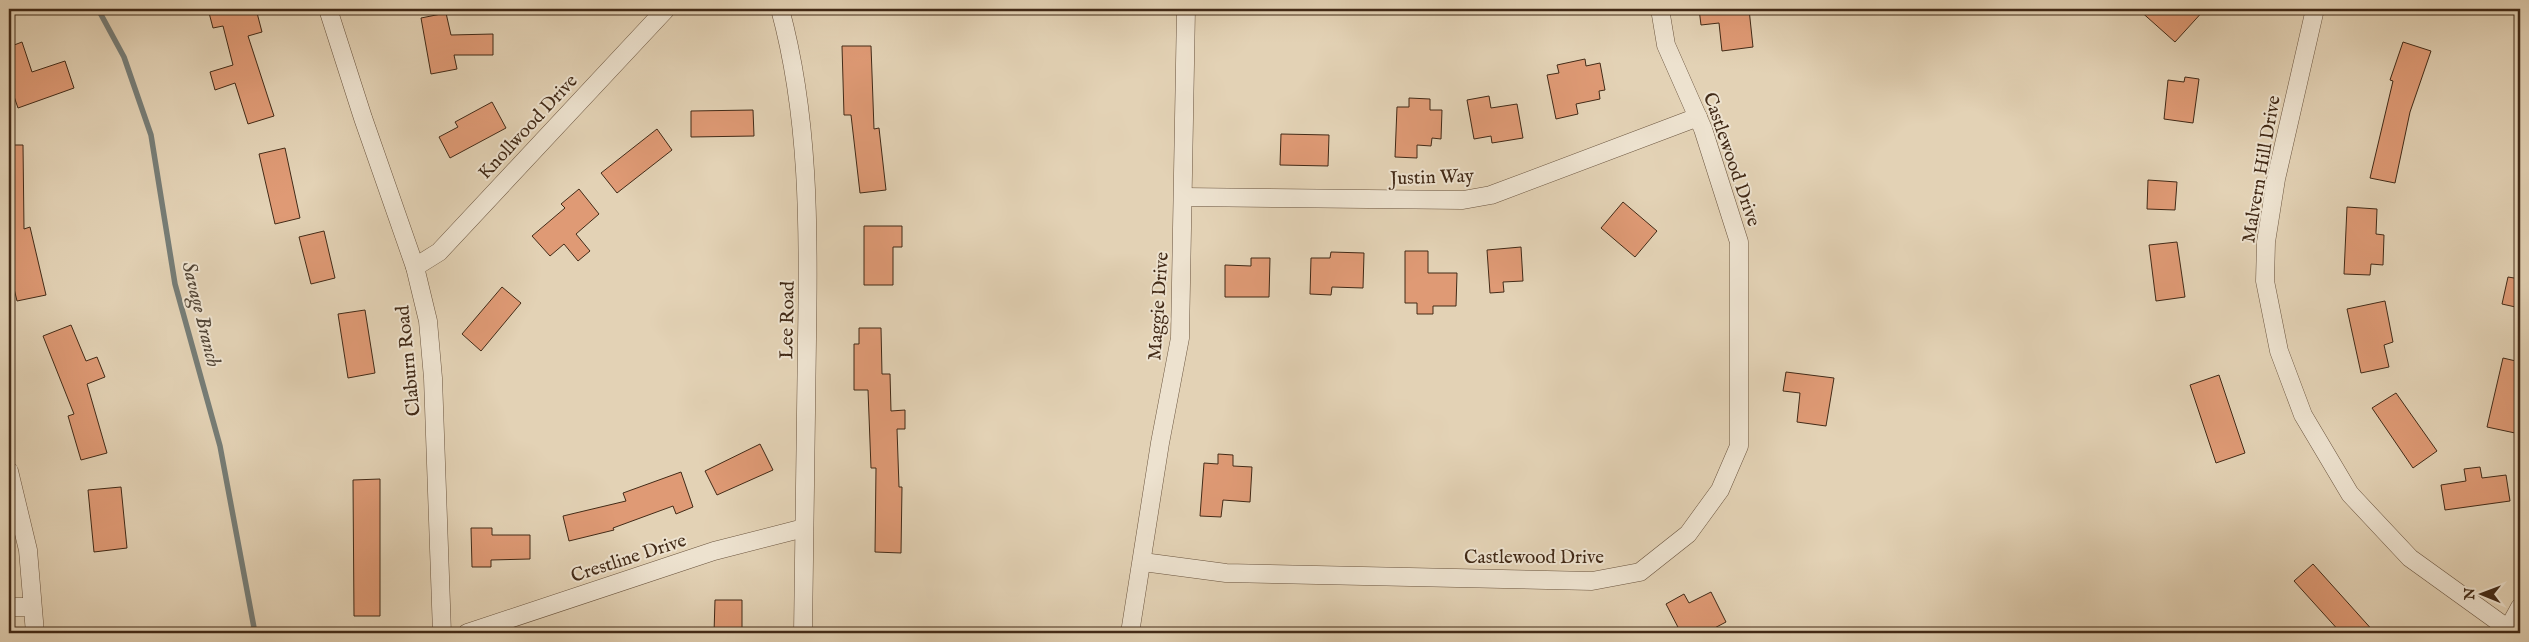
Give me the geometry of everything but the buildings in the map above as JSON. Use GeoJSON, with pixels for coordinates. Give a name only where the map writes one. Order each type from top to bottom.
{"type":"FeatureCollection","features":[{"type":"Feature","properties":{"kind":"street","name":"Claburn Road"},"geometry":{"type":"LineString","coordinates":[[328,9],[363,118],[415,267],[428,321],[433,378],[442,633]]}},
{"type":"Feature","properties":{"kind":"street","name":"Knollwood Drive"},"geometry":{"type":"LineString","coordinates":[[415,267],[439,252],[666,9]]}},
{"type":"Feature","properties":{"kind":"street","name":"Lee Road"},"geometry":{"type":"LineString","coordinates":[[780,9],[787,37],[804,155],[809,225],[803,633]]}},
{"type":"Feature","properties":{"kind":"street","name":"Maggie Drive"},"geometry":{"type":"LineString","coordinates":[[1130,633],[1143,562],[1160,443],[1180,338],[1186,9]]}},
{"type":"Feature","properties":{"kind":"street","name":"Castlewood Drive"},"geometry":{"type":"LineString","coordinates":[[1143,562],[1226,572],[1592,581],[1640,572],[1688,534],[1720,490],[1739,446],[1739,242],[1698,118],[1666,45],[1660,9]]}},
{"type":"Feature","properties":{"kind":"street","name":"Malvern Hill Drive"},"geometry":{"type":"LineString","coordinates":[[2315,9],[2276,179],[2266,242],[2265,281],[2279,351],[2303,415],[2350,494],[2410,558],[2511,631]]}},
{"type":"Feature","properties":{"kind":"street","name":"Justin Way"},"geometry":{"type":"LineString","coordinates":[[1184,197],[1462,200],[1491,195],[1698,118]]}},
{"type":"Feature","properties":{"kind":"street"},"geometry":{"type":"LineString","coordinates":[[9,471],[28,550],[35,633]]}},
{"type":"Feature","properties":{"kind":"street","name":"Crestline Drive"},"geometry":{"type":"LineString","coordinates":[[467,633],[714,551],[804,528]]}},
{"type":"Feature","properties":{"kind":"street"},"geometry":{"type":"LineString","coordinates":[[9,608],[32,607]]}},
{"type":"Feature","properties":{"kind":"street"},"geometry":{"type":"LineString","coordinates":[[2511,631],[2520,607]]}},
{"type":"Feature","properties":{"kind":"waterway","name":"Savage Branch"},"geometry":{"type":"LineString","coordinates":[[98,9],[124,57],[151,135],[175,284],[220,446],[255,633]]}}]}
